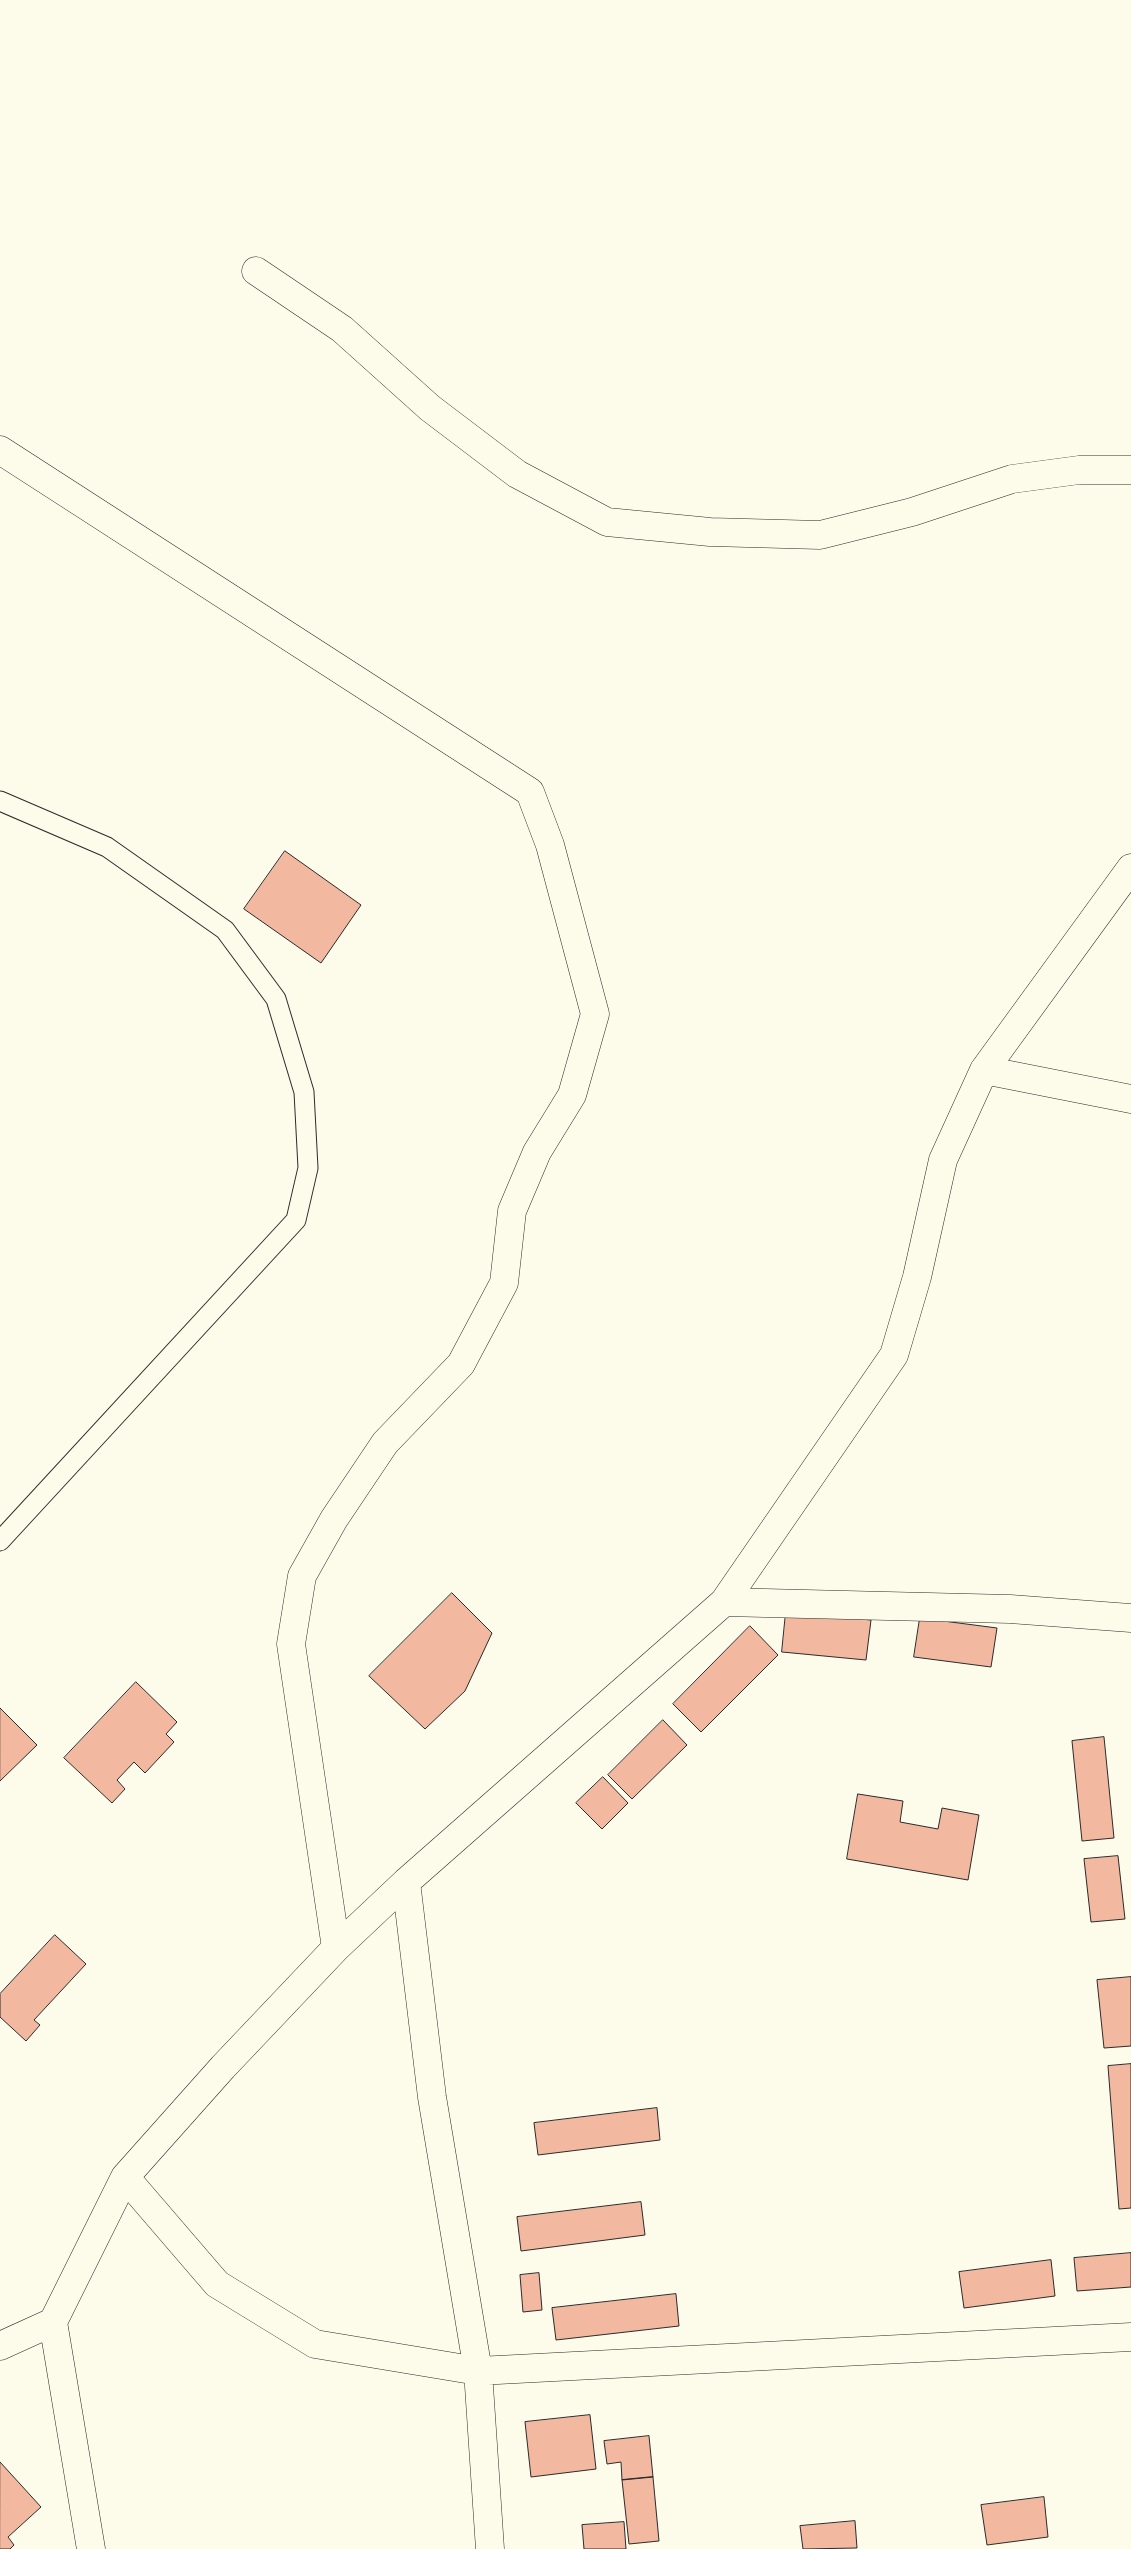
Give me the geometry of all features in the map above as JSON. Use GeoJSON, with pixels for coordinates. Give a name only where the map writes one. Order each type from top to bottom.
{"type":"FeatureCollection","features":[{"type":"Feature","properties":{"kind":"street"},"geometry":{"type":"LineString","coordinates":[[256,271],[342,329],[430,408],[517,474],[607,522],[710,532],[820,535],[912,512],[1012,479],[1079,470],[1131,470]]}},
{"type":"Feature","properties":{"kind":"street"},"geometry":{"type":"LineString","coordinates":[[0,450],[530,792],[550,845],[594,1014],[572,1095],[537,1152],[512,1211],[504,1283],[461,1364],[385,1443],[334,1519],[302,1576],[291,1644],[336,1948]]}},
{"type":"Feature","properties":{"kind":"street"},"geometry":{"type":"LineString","coordinates":[[91,2549],[53,2322],[124,2177],[223,2067],[336,1948],[406,1882],[724,1602],[894,1355],[916,1278],[943,1160],[984,1070],[1131,868]]}},
{"type":"Feature","properties":{"kind":"street"},"geometry":{"type":"LineString","coordinates":[[984,1070],[1131,1100]]}},
{"type":"Feature","properties":{"kind":"street"},"geometry":{"type":"LineString","coordinates":[[724,1602],[1010,1609],[1131,1618]]}},
{"type":"Feature","properties":{"kind":"street"},"geometry":{"type":"LineString","coordinates":[[406,1882],[432,2098],[478,2371],[490,2549]]}},
{"type":"Feature","properties":{"kind":"street"},"geometry":{"type":"LineString","coordinates":[[124,2177],[217,2284],[315,2344],[478,2371],[1131,2337]]}},
{"type":"Feature","properties":{"kind":"street"},"geometry":{"type":"LineString","coordinates":[[0,2346],[53,2322]]}},
{"type":"Feature","properties":{"kind":"lane"},"geometry":{"type":"LineString","coordinates":[[0,801],[107,847],[225,930],[276,999],[304,1092],[308,1168],[296,1220],[0,1541]]}},
{"type":"Feature","properties":{"kind":"building"},"geometry":{"type":"Polygon","coordinates":[[[285,851],[361,905],[321,963],[244,909],[285,851]]]}},
{"type":"Feature","properties":{"kind":"building"},"geometry":{"type":"Polygon","coordinates":[[[452,1593],[492,1633],[465,1691],[425,1729],[369,1676],[452,1593]]]}},
{"type":"Feature","properties":{"kind":"building"},"geometry":{"type":"Polygon","coordinates":[[[786,1612],[871,1620],[866,1660],[782,1652],[786,1612]]]}},
{"type":"Feature","properties":{"kind":"building"},"geometry":{"type":"Polygon","coordinates":[[[920,1618],[997,1628],[991,1667],[914,1657],[920,1618]]]}},
{"type":"Feature","properties":{"kind":"building"},"geometry":{"type":"Polygon","coordinates":[[[750,1626],[778,1655],[701,1732],[673,1704],[750,1626]]]}},
{"type":"Feature","properties":{"kind":"building"},"geometry":{"type":"Polygon","coordinates":[[[136,1682],[177,1722],[166,1734],[174,1742],[145,1773],[134,1762],[117,1780],[125,1789],[112,1803],[64,1758],[136,1682]]]}},
{"type":"Feature","properties":{"kind":"building"},"geometry":{"type":"Polygon","coordinates":[[[0,1708],[37,1745],[0,1781],[0,1708]]]}},
{"type":"Feature","properties":{"kind":"building"},"geometry":{"type":"Polygon","coordinates":[[[663,1720],[687,1745],[632,1799],[608,1775],[663,1720]]]}},
{"type":"Feature","properties":{"kind":"building"},"geometry":{"type":"Polygon","coordinates":[[[1104,1737],[1114,1838],[1082,1841],[1072,1741],[1104,1737]]]}},
{"type":"Feature","properties":{"kind":"building"},"geometry":{"type":"Polygon","coordinates":[[[603,1777],[628,1803],[602,1829],[576,1803],[603,1777]]]}},
{"type":"Feature","properties":{"kind":"building"},"geometry":{"type":"Polygon","coordinates":[[[858,1794],[903,1801],[900,1822],[938,1829],[942,1808],[979,1815],[968,1880],[847,1859],[858,1794]]]}},
{"type":"Feature","properties":{"kind":"building"},"geometry":{"type":"Polygon","coordinates":[[[1118,1856],[1125,1919],[1091,1922],[1084,1859],[1118,1856]]]}},
{"type":"Feature","properties":{"kind":"building"},"geometry":{"type":"Polygon","coordinates":[[[55,1935],[86,1964],[34,2020],[40,2025],[26,2041],[0,2017],[0,1994],[55,1935]]]}},
{"type":"Feature","properties":{"kind":"building"},"geometry":{"type":"Polygon","coordinates":[[[1131,1977],[1131,2046],[1104,2048],[1097,1980],[1131,1977]]]}},
{"type":"Feature","properties":{"kind":"building"},"geometry":{"type":"Polygon","coordinates":[[[1131,2064],[1131,2208],[1119,2209],[1108,2066],[1131,2064]]]}},
{"type":"Feature","properties":{"kind":"building"},"geometry":{"type":"Polygon","coordinates":[[[657,2108],[660,2140],[538,2155],[534,2123],[657,2108]]]}},
{"type":"Feature","properties":{"kind":"building"},"geometry":{"type":"Polygon","coordinates":[[[641,2202],[645,2235],[521,2251],[517,2217],[641,2202]]]}},
{"type":"Feature","properties":{"kind":"building"},"geometry":{"type":"Polygon","coordinates":[[[1131,2253],[1131,2287],[1077,2291],[1074,2258],[1131,2253]]]}},
{"type":"Feature","properties":{"kind":"building"},"geometry":{"type":"Polygon","coordinates":[[[1051,2260],[1055,2296],[964,2308],[959,2272],[1051,2260]]]}},
{"type":"Feature","properties":{"kind":"building"},"geometry":{"type":"Polygon","coordinates":[[[539,2273],[542,2310],[523,2312],[520,2275],[539,2273]]]}},
{"type":"Feature","properties":{"kind":"building"},"geometry":{"type":"Polygon","coordinates":[[[676,2294],[679,2326],[556,2340],[552,2308],[676,2294]]]}},
{"type":"Feature","properties":{"kind":"building"},"geometry":{"type":"Polygon","coordinates":[[[590,2415],[596,2469],[531,2477],[525,2422],[590,2415]]]}},
{"type":"Feature","properties":{"kind":"building"},"geometry":{"type":"Polygon","coordinates":[[[649,2436],[653,2477],[622,2480],[621,2462],[607,2464],[604,2441],[649,2436]]]}},
{"type":"Feature","properties":{"kind":"building"},"geometry":{"type":"Polygon","coordinates":[[[0,2462],[41,2507],[8,2537],[14,2545],[10,2549],[0,2549],[0,2462]]]}},
{"type":"Feature","properties":{"kind":"building"},"geometry":{"type":"Polygon","coordinates":[[[653,2477],[659,2541],[629,2544],[622,2480],[653,2477]]]}},
{"type":"Feature","properties":{"kind":"building"},"geometry":{"type":"Polygon","coordinates":[[[1044,2497],[1048,2537],[987,2545],[981,2505],[1044,2497]]]}},
{"type":"Feature","properties":{"kind":"building"},"geometry":{"type":"Polygon","coordinates":[[[855,2521],[857,2548],[803,2549],[800,2526],[855,2521]]]}},
{"type":"Feature","properties":{"kind":"building"},"geometry":{"type":"Polygon","coordinates":[[[624,2522],[626,2549],[584,2549],[582,2525],[624,2522]]]}}]}
